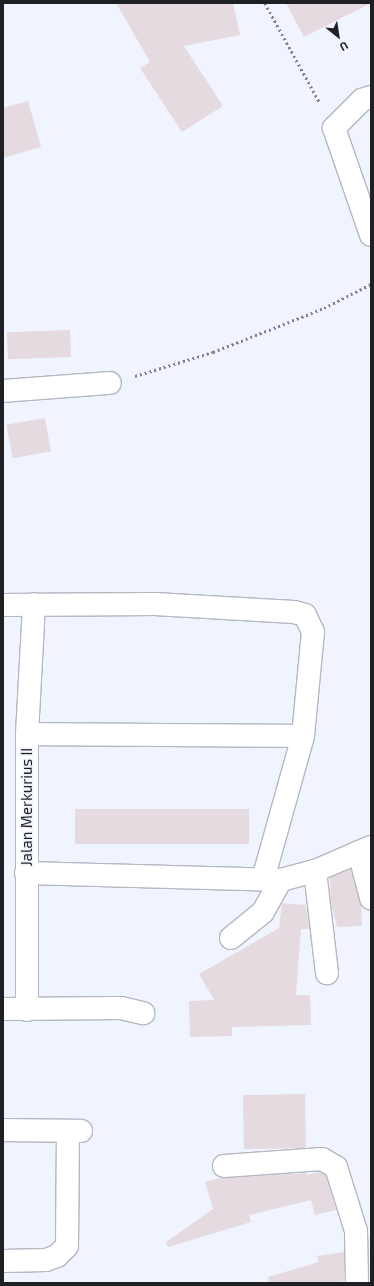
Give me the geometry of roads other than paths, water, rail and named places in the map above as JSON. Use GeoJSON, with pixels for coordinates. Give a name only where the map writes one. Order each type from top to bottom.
{"type":"FeatureCollection","features":[{"type":"Feature","properties":{"kind":"street"},"geometry":{"type":"LineString","coordinates":[[371,97],[362,100],[334,128],[371,236]]}},
{"type":"Feature","properties":{"kind":"street"},"geometry":{"type":"LineString","coordinates":[[3,391],[110,383]]}},
{"type":"Feature","properties":{"kind":"street","name":"Jalan Merkurius II"},"geometry":{"type":"LineString","coordinates":[[27,1010],[27,734],[34,604]]}},
{"type":"Feature","properties":{"kind":"street"},"geometry":{"type":"LineString","coordinates":[[3,605],[155,604],[294,612],[305,615],[313,632],[303,736],[272,880],[263,912],[231,938]]}},
{"type":"Feature","properties":{"kind":"street"},"geometry":{"type":"LineString","coordinates":[[27,734],[303,736]]}},
{"type":"Feature","properties":{"kind":"street"},"geometry":{"type":"LineString","coordinates":[[26,873],[272,880],[315,871],[365,849],[371,898]]}},
{"type":"Feature","properties":{"kind":"street"},"geometry":{"type":"LineString","coordinates":[[315,871],[328,972]]}},
{"type":"Feature","properties":{"kind":"street"},"geometry":{"type":"LineString","coordinates":[[3,1009],[27,1010],[121,1008],[142,1013]]}},
{"type":"Feature","properties":{"kind":"street"},"geometry":{"type":"LineString","coordinates":[[3,1130],[74,1131],[67,1246],[57,1256],[46,1260],[3,1261]]}},
{"type":"Feature","properties":{"kind":"street"},"geometry":{"type":"LineString","coordinates":[[224,1166],[322,1159],[336,1167],[364,1229],[357,1283]]}}]}
